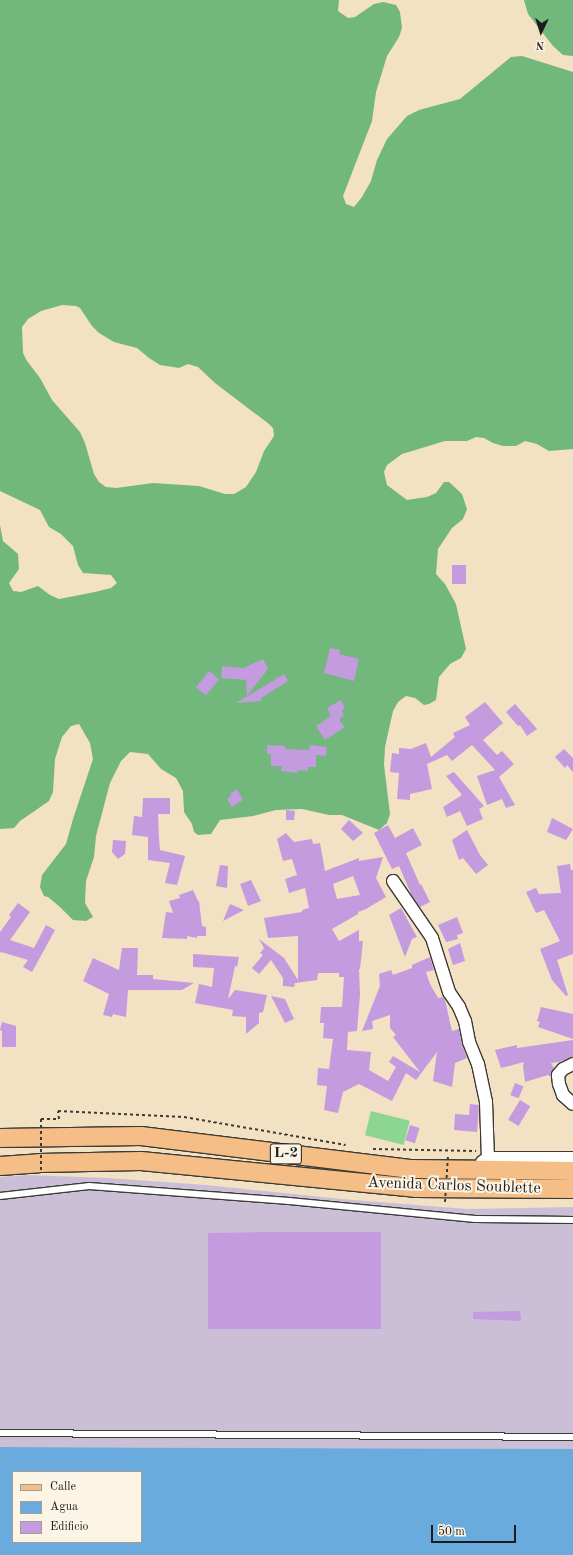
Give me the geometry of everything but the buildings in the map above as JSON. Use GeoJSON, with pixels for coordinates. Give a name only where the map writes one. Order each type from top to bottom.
{"type":"FeatureCollection","features":[{"type":"Feature","properties":{"kind":"main road","name":"Avenida Carlos Soublette"},"geometry":{"type":"LineString","coordinates":[[0,1138],[141,1136],[410,1169],[573,1171]]}},
{"type":"Feature","properties":{"kind":"main road","name":"Avenida Carlos Soublette"},"geometry":{"type":"LineString","coordinates":[[0,1166],[39,1163],[141,1161],[414,1188],[573,1189]]}},
{"type":"Feature","properties":{"kind":"street"},"geometry":{"type":"LineString","coordinates":[[393,881],[432,938],[449,992],[459,1007],[465,1021],[469,1042],[478,1064],[486,1102],[488,1158]]}},
{"type":"Feature","properties":{"kind":"street"},"geometry":{"type":"LineString","coordinates":[[573,1064],[563,1069],[558,1075],[558,1084],[563,1095],[573,1104]]}},
{"type":"Feature","properties":{"kind":"street","name":"Avenida Carlos Soublette"},"geometry":{"type":"LineString","coordinates":[[470,1170],[488,1158],[573,1158]]}},
{"type":"Feature","properties":{"kind":"lane"},"geometry":{"type":"LineString","coordinates":[[0,1196],[89,1186],[289,1201],[475,1219],[573,1220]]}},
{"type":"Feature","properties":{"kind":"lane"},"geometry":{"type":"LineString","coordinates":[[0,1434],[573,1437]]}},
{"type":"Feature","properties":{"kind":"path"},"geometry":{"type":"LineString","coordinates":[[41,1170],[41,1119],[59,1118],[58,1111],[184,1117],[348,1146]]}},
{"type":"Feature","properties":{"kind":"path"},"geometry":{"type":"LineString","coordinates":[[372,1149],[476,1150]]}},
{"type":"Feature","properties":{"kind":"path"},"geometry":{"type":"LineString","coordinates":[[445,1202],[448,1156]]}},
{"type":"Feature","properties":{"kind":"shaded area"},"geometry":{"type":"Polygon","coordinates":[[[28,1175],[108,1178],[206,1185],[341,1199],[467,1209],[573,1207],[573,1449],[0,1447],[0,1177],[28,1175]]]}},
{"type":"Feature","properties":{"kind":"green space"},"geometry":{"type":"Polygon","coordinates":[[[0,0],[339,0],[338,11],[348,18],[355,17],[374,4],[383,2],[396,5],[400,12],[402,28],[399,37],[387,56],[376,92],[372,121],[343,196],[346,204],[354,207],[362,197],[371,181],[377,160],[387,139],[407,116],[419,110],[460,99],[511,57],[522,56],[573,72],[573,449],[549,451],[537,444],[525,441],[516,446],[503,446],[484,438],[476,437],[467,441],[445,441],[402,454],[387,465],[384,472],[387,485],[407,500],[427,497],[436,493],[444,482],[449,482],[462,494],[467,509],[463,519],[452,528],[438,549],[436,574],[445,584],[456,604],[466,649],[461,658],[450,664],[439,677],[436,700],[424,705],[415,698],[406,696],[398,702],[393,711],[385,747],[384,765],[390,814],[387,823],[379,830],[342,815],[329,815],[302,809],[276,810],[253,816],[220,820],[211,834],[198,835],[194,832],[192,824],[184,812],[183,791],[176,778],[161,769],[148,754],[130,752],[121,761],[110,783],[96,836],[94,857],[86,881],[85,903],[93,917],[86,921],[73,920],[48,897],[44,896],[40,887],[42,875],[66,844],[93,759],[90,743],[79,724],[71,726],[62,737],[55,759],[53,792],[49,801],[20,821],[14,828],[0,829],[0,525],[3,541],[18,554],[19,569],[9,583],[13,591],[21,592],[38,586],[50,595],[59,599],[111,588],[117,583],[111,575],[83,573],[78,565],[73,546],[61,534],[49,527],[40,510],[0,491],[0,0]],[[62,305],[41,311],[28,319],[22,327],[23,353],[40,378],[52,400],[80,432],[85,443],[94,474],[99,482],[106,487],[116,488],[153,483],[199,486],[225,494],[234,494],[246,487],[256,472],[264,451],[274,436],[273,428],[215,383],[198,367],[188,364],[179,368],[160,365],[137,348],[114,342],[99,333],[92,326],[80,308],[76,306],[62,305]]]}},
{"type":"Feature","properties":{"kind":"green space"},"geometry":{"type":"Polygon","coordinates":[[[524,0],[573,0],[573,56],[563,55],[553,46],[528,14],[524,0]]]}},
{"type":"Feature","properties":{"kind":"green space"},"geometry":{"type":"Polygon","coordinates":[[[371,1111],[410,1121],[404,1145],[365,1135],[371,1111]]]}},
{"type":"Feature","properties":{"kind":"water"},"geometry":{"type":"Polygon","coordinates":[[[0,1447],[573,1449],[573,1555],[0,1555],[0,1447]]]}}]}
